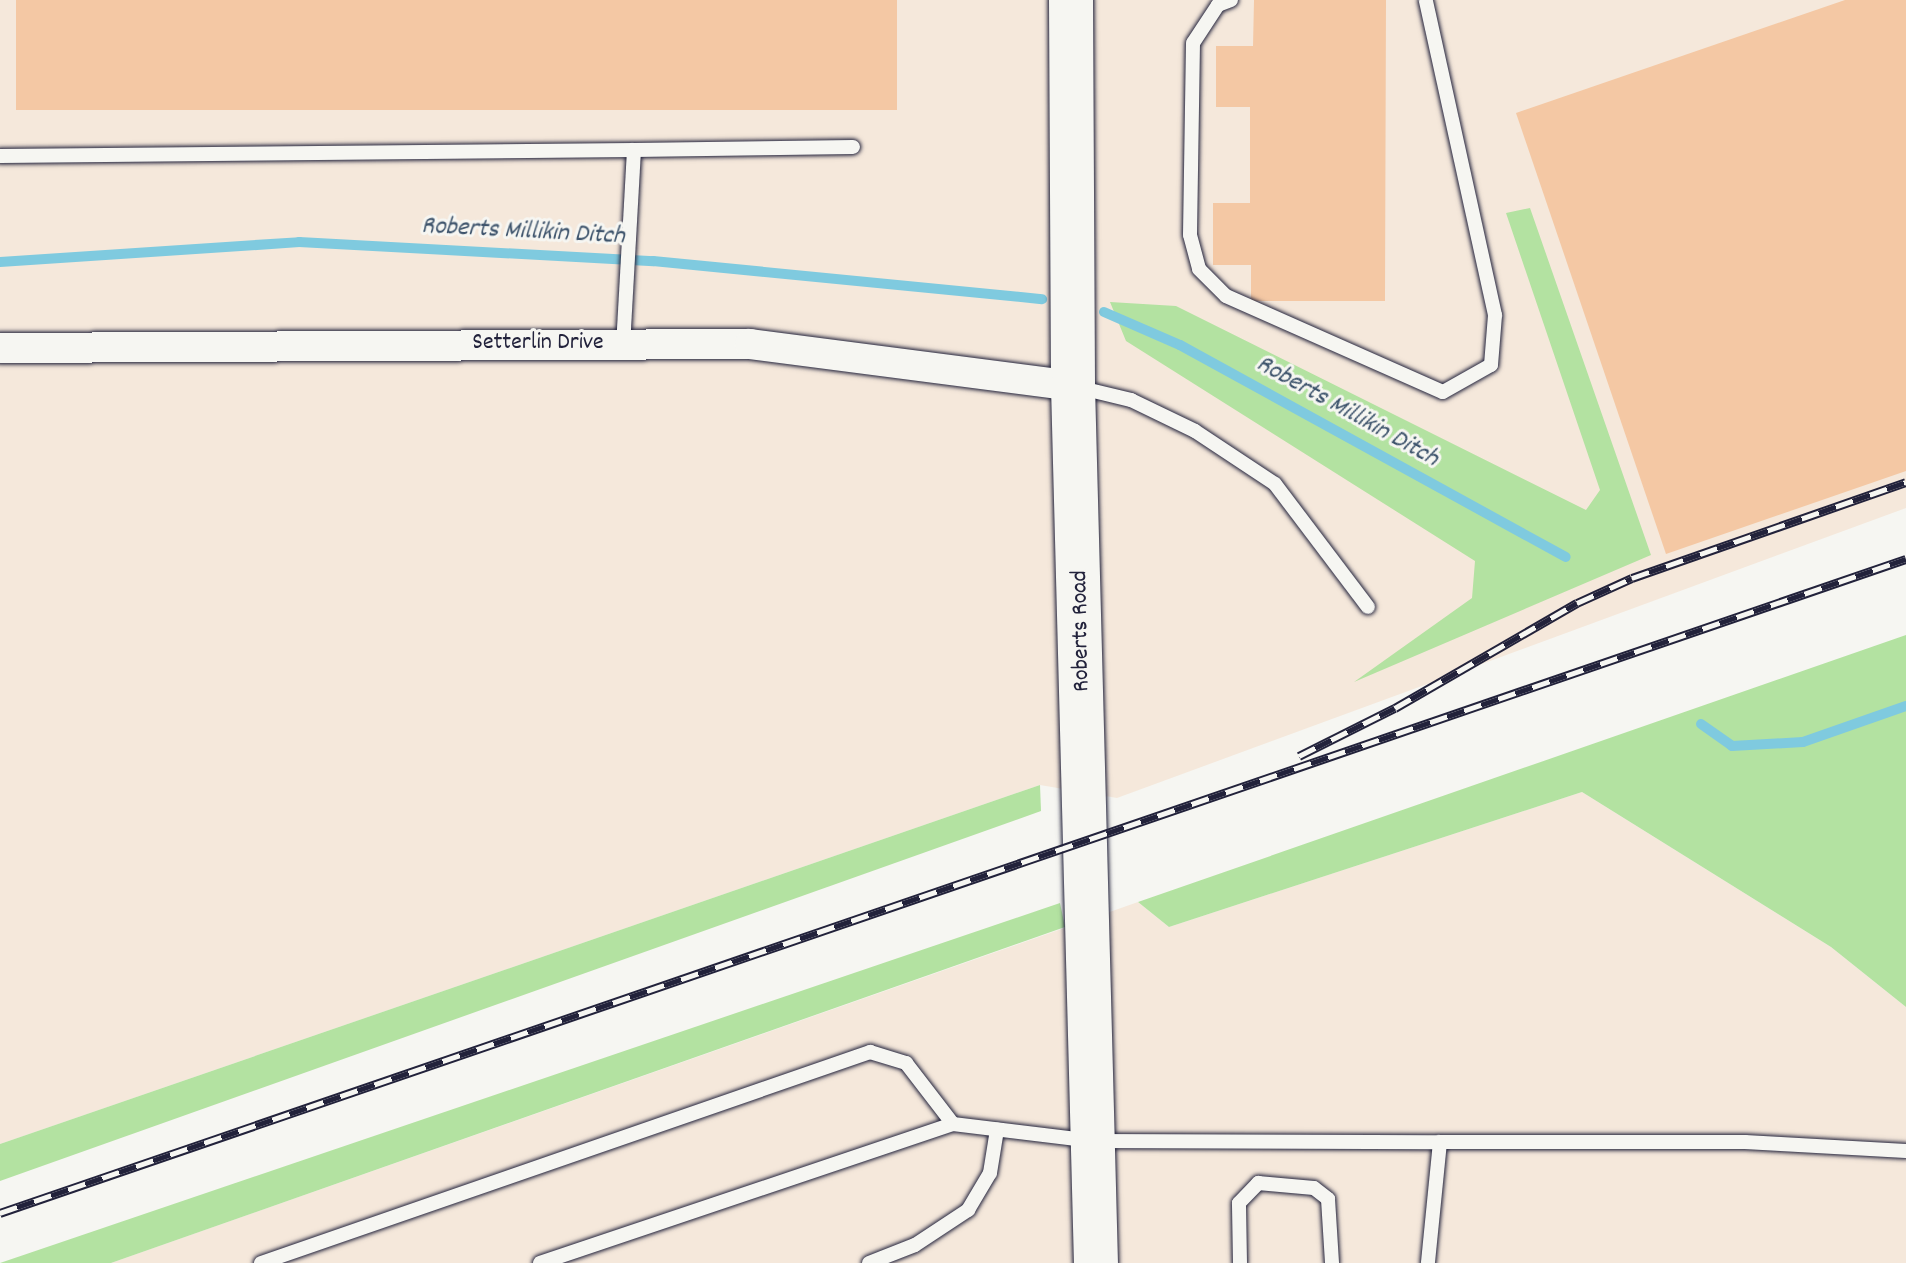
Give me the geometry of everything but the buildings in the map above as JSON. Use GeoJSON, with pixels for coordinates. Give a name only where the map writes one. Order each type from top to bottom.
{"type":"FeatureCollection","features":[{"type":"Feature","properties":{"kind":"main road","name":"Roberts Road"},"geometry":{"type":"LineString","coordinates":[[1071,0],[1073,386],[1096,1263]]}},
{"type":"Feature","properties":{"kind":"street","name":"Setterlin Drive"},"geometry":{"type":"LineString","coordinates":[[0,348],[750,344],[1073,386]]}},
{"type":"Feature","properties":{"kind":"lane"},"geometry":{"type":"LineString","coordinates":[[1231,0],[1218,5],[1193,43],[1190,235],[1199,269],[1226,296],[1443,392],[1491,365],[1495,315],[1426,0]]}},
{"type":"Feature","properties":{"kind":"lane"},"geometry":{"type":"LineString","coordinates":[[0,156],[853,147]]}},
{"type":"Feature","properties":{"kind":"lane"},"geometry":{"type":"LineString","coordinates":[[623,344],[634,150]]}},
{"type":"Feature","properties":{"kind":"lane"},"geometry":{"type":"LineString","coordinates":[[1073,386],[1131,400],[1195,431],[1275,484],[1368,607]]}},
{"type":"Feature","properties":{"kind":"lane"},"geometry":{"type":"LineString","coordinates":[[261,1263],[870,1052],[906,1063],[953,1124]]}},
{"type":"Feature","properties":{"kind":"lane"},"geometry":{"type":"LineString","coordinates":[[540,1263],[953,1124],[1093,1141],[1745,1142],[1906,1151]]}},
{"type":"Feature","properties":{"kind":"lane"},"geometry":{"type":"LineString","coordinates":[[869,1263],[915,1245],[968,1210],[990,1173],[997,1130]]}},
{"type":"Feature","properties":{"kind":"lane"},"geometry":{"type":"LineString","coordinates":[[1428,1263],[1440,1142]]}},
{"type":"Feature","properties":{"kind":"lane"},"geometry":{"type":"LineString","coordinates":[[1240,1263],[1239,1203],[1258,1183],[1314,1188],[1328,1199],[1332,1263]]}},
{"type":"Feature","properties":{"kind":"shaded area"},"geometry":{"type":"Polygon","coordinates":[[[0,0],[1906,0],[1906,508],[1117,798],[1040,785],[0,1144],[0,0]]]}},
{"type":"Feature","properties":{"kind":"shaded area"},"geometry":{"type":"Polygon","coordinates":[[[1582,792],[1831,947],[1906,1007],[1906,1263],[111,1263],[1138,902],[1169,927],[1582,792]]]}},
{"type":"Feature","properties":{"kind":"green space"},"geometry":{"type":"Polygon","coordinates":[[[1530,208],[1651,555],[1354,682],[1472,598],[1475,561],[1126,341],[1110,302],[1176,306],[1586,510],[1600,490],[1506,213],[1530,208]]]}},
{"type":"Feature","properties":{"kind":"green space"},"geometry":{"type":"Polygon","coordinates":[[[1906,635],[1906,1007],[1831,947],[1582,792],[1169,927],[1138,902],[1906,635]]]}},
{"type":"Feature","properties":{"kind":"green space"},"geometry":{"type":"Polygon","coordinates":[[[1040,785],[1041,811],[0,1181],[0,1144],[1040,785]]]}},
{"type":"Feature","properties":{"kind":"green space"},"geometry":{"type":"Polygon","coordinates":[[[1060,903],[1065,927],[111,1263],[0,1263],[1060,903]]]}},
{"type":"Feature","properties":{"kind":"waterway","name":"Roberts Millikin Ditch"},"geometry":{"type":"LineString","coordinates":[[0,262],[299,242],[653,261],[1042,299]]}},
{"type":"Feature","properties":{"kind":"waterway","name":"Roberts Millikin Ditch"},"geometry":{"type":"LineString","coordinates":[[1104,312],[1180,345],[1565,557]]}},
{"type":"Feature","properties":{"kind":"waterway","name":"Roberts Millikin Ditch"},"geometry":{"type":"LineString","coordinates":[[1701,724],[1732,746],[1803,742],[1906,706]]}},
{"type":"Feature","properties":{"kind":"railway"},"geometry":{"type":"LineString","coordinates":[[1299,756],[1395,708],[1577,603],[1632,578],[1906,482]]}},
{"type":"Feature","properties":{"kind":"railway"},"geometry":{"type":"LineString","coordinates":[[0,1213],[1906,559]]}}]}
